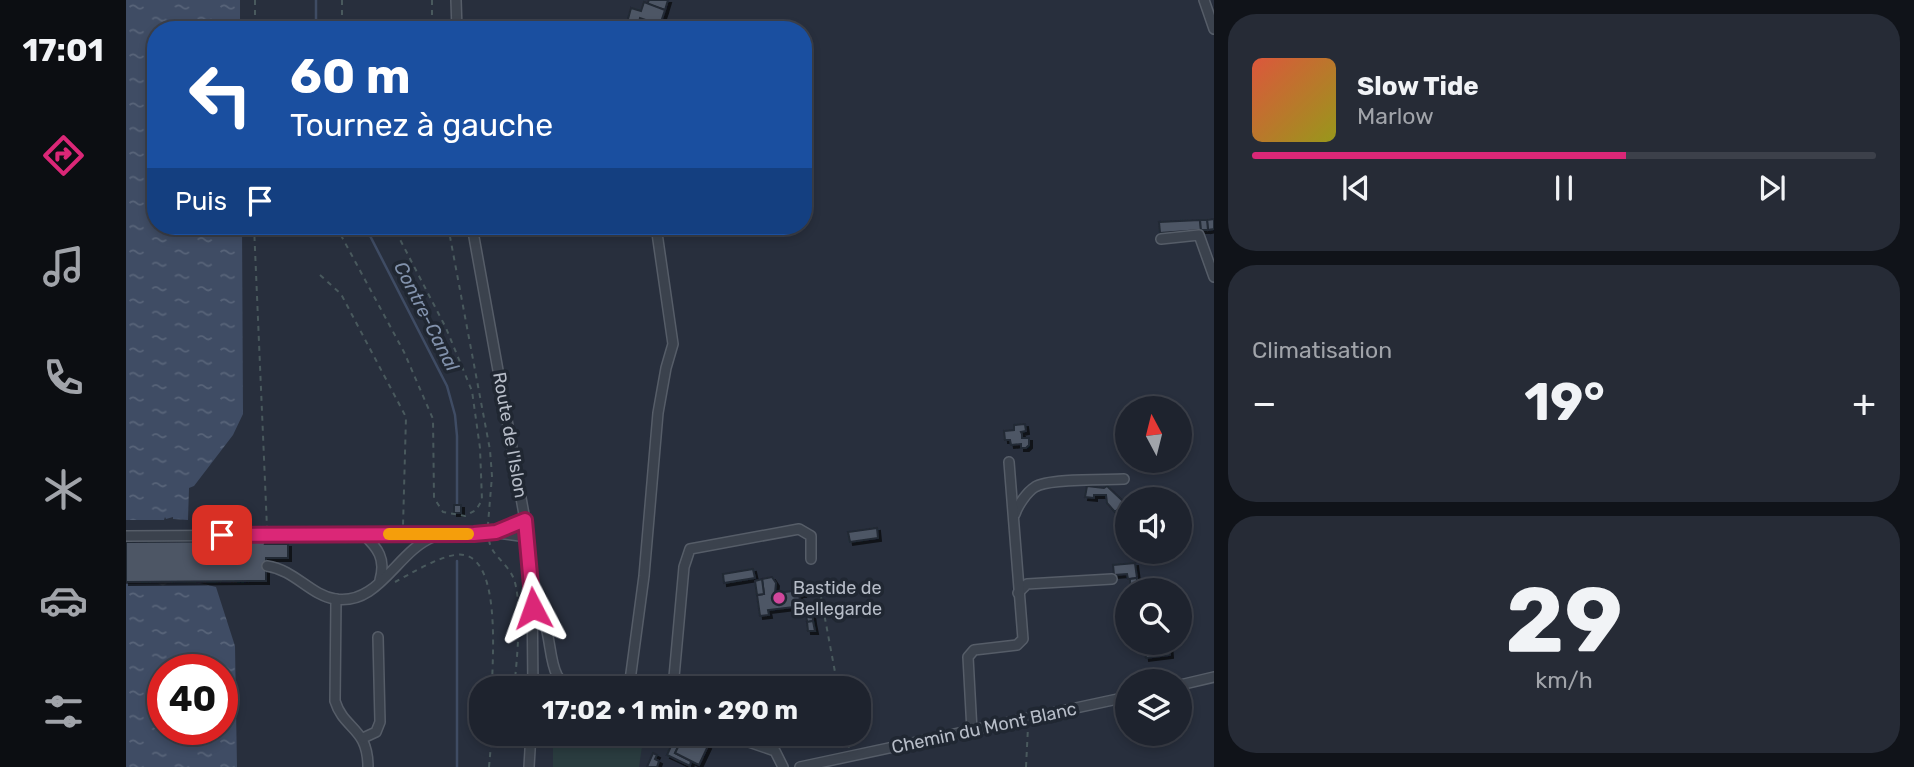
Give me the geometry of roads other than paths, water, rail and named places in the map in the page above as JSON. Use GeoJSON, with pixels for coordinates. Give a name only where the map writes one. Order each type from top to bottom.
{"type":"FeatureCollection","features":[{"type":"Feature","properties":{"kind":"street"},"geometry":{"type":"LineString","coordinates":[[456,0],[457,21]]}},
{"type":"Feature","properties":{"kind":"street"},"geometry":{"type":"LineString","coordinates":[[1204,0],[1214,29]]}},
{"type":"Feature","properties":{"kind":"street","name":"Route de l'Islon"},"geometry":{"type":"LineString","coordinates":[[474,235],[525,520],[533,608],[533,676]]}},
{"type":"Feature","properties":{"kind":"street"},"geometry":{"type":"LineString","coordinates":[[631,676],[644,576],[658,413],[673,344],[657,235]]}},
{"type":"Feature","properties":{"kind":"street"},"geometry":{"type":"LineString","coordinates":[[1161,239],[1199,235],[1214,276]]}},
{"type":"Feature","properties":{"kind":"street"},"geometry":{"type":"LineString","coordinates":[[972,731],[968,657],[974,650],[1017,645],[1023,639],[1009,462]]}},
{"type":"Feature","properties":{"kind":"street"},"geometry":{"type":"LineString","coordinates":[[1014,518],[1017,508],[1035,486],[1056,481],[1124,479]]}},
{"type":"Feature","properties":{"kind":"street"},"geometry":{"type":"LineString","coordinates":[[126,536],[441,535],[492,530],[525,520]]}},
{"type":"Feature","properties":{"kind":"street"},"geometry":{"type":"LineString","coordinates":[[674,676],[684,567],[691,549],[799,529],[807,531],[811,536],[811,559]]}},
{"type":"Feature","properties":{"kind":"street"},"geometry":{"type":"LineString","coordinates":[[492,530],[527,537]]}},
{"type":"Feature","properties":{"kind":"street"},"geometry":{"type":"LineString","coordinates":[[363,534],[381,555],[383,566],[380,582]]}},
{"type":"Feature","properties":{"kind":"street"},"geometry":{"type":"LineString","coordinates":[[267,566],[294,575],[320,594],[336,599],[360,596],[380,582],[416,547],[428,538],[441,535]]}},
{"type":"Feature","properties":{"kind":"street"},"geometry":{"type":"LineString","coordinates":[[1018,593],[1027,584],[1112,579]]}},
{"type":"Feature","properties":{"kind":"street"},"geometry":{"type":"LineString","coordinates":[[336,599],[335,701],[338,709],[363,738],[367,748],[368,767]]}},
{"type":"Feature","properties":{"kind":"street"},"geometry":{"type":"LineString","coordinates":[[533,608],[538,610],[544,619],[558,676]]}},
{"type":"Feature","properties":{"kind":"street"},"geometry":{"type":"LineString","coordinates":[[363,738],[376,732],[380,722],[378,637]]}},
{"type":"Feature","properties":{"kind":"street"},"geometry":{"type":"LineString","coordinates":[[1192,682],[1214,677]]}},
{"type":"Feature","properties":{"kind":"street","name":"Chemin du Mont Blanc"},"geometry":{"type":"LineString","coordinates":[[800,767],[1115,700]]}},
{"type":"Feature","properties":{"kind":"street"},"geometry":{"type":"LineString","coordinates":[[529,767],[530,746]]}},
{"type":"Feature","properties":{"kind":"street"},"geometry":{"type":"LineString","coordinates":[[761,746],[775,751],[783,767]]}},
{"type":"Feature","properties":{"kind":"water"},"geometry":{"type":"Polygon","coordinates":[[[126,0],[240,0],[240,21],[147,21],[147,235],[242,235],[243,414],[233,435],[194,486],[189,488],[188,520],[165,517],[164,520],[126,520],[126,0]]]}},
{"type":"Feature","properties":{"kind":"water"},"geometry":{"type":"Polygon","coordinates":[[[200,583],[216,587],[235,654],[147,654],[147,745],[237,745],[237,767],[126,767],[126,584],[200,583]]]}},
{"type":"Feature","properties":{"kind":"waterway","name":"Contre-Canal"},"geometry":{"type":"LineString","coordinates":[[316,0],[316,21]]}},
{"type":"Feature","properties":{"kind":"waterway","name":"Contre-Canal"},"geometry":{"type":"LineString","coordinates":[[370,235],[447,386],[455,415],[457,436],[457,505]]}},
{"type":"Feature","properties":{"kind":"waterway","name":"Contre-Canal"},"geometry":{"type":"LineString","coordinates":[[457,561],[457,767]]}},
{"type":"Feature","properties":{"kind":"place","name":"Bastide de Bellegarde"},"geometry":{"type":"Point","coordinates":[779,598]}}]}
